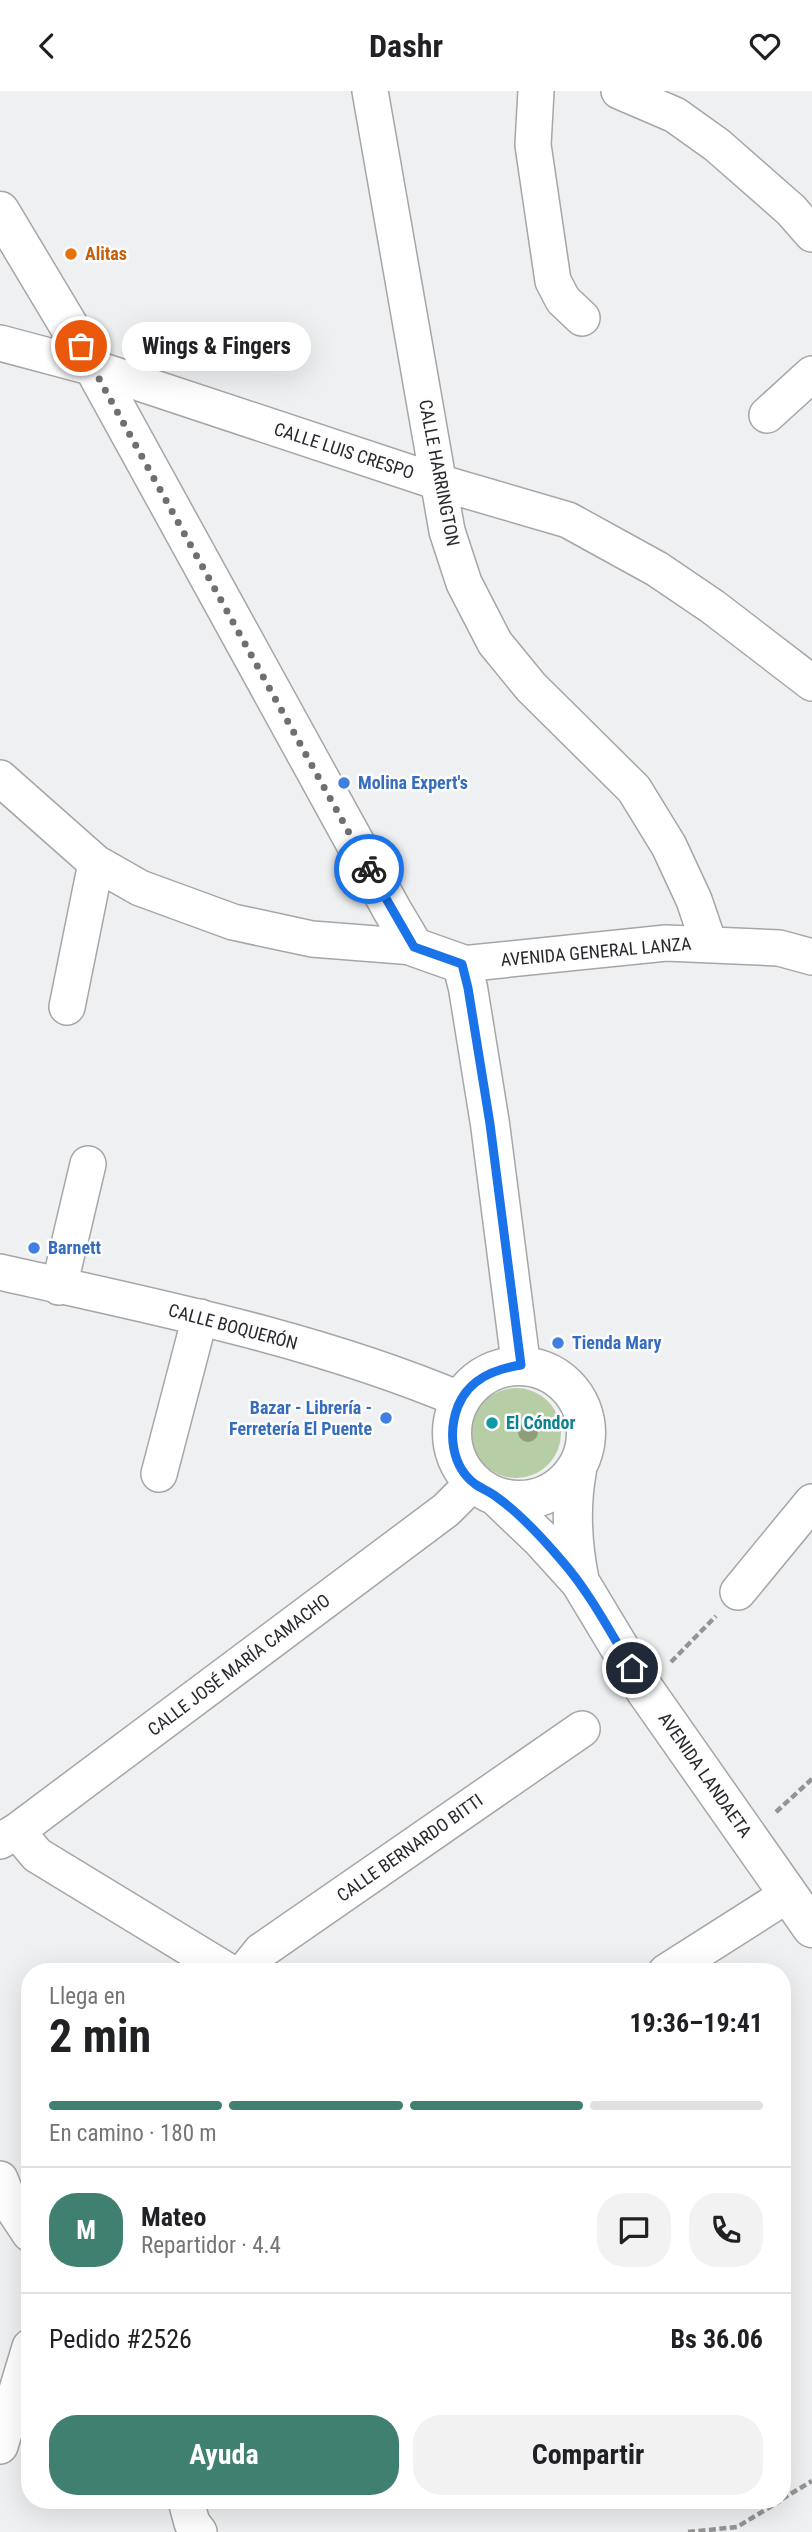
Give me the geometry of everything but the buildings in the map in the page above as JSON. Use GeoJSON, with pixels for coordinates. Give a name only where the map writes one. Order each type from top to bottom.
{"type":"FeatureCollection","features":[{"type":"Feature","properties":{"kind":"main road"},"geometry":{"type":"LineString","coordinates":[[0,211],[94,368],[414,947],[462,964],[490,1124],[521,1365]]}},
{"type":"Feature","properties":{"kind":"main road"},"geometry":{"type":"LineString","coordinates":[[521,1365],[549,1371],[571,1389],[584,1414],[587,1443],[577,1469],[556,1491],[527,1501],[486,1490],[459,1464],[452,1443],[453,1421],[461,1400],[476,1381],[497,1369],[521,1365]]}},
{"type":"Feature","properties":{"kind":"main road","name":"AVENIDA LANDAETA"},"geometry":{"type":"LineString","coordinates":[[577,1469],[572,1497],[572,1526],[580,1583]]}},
{"type":"Feature","properties":{"kind":"main road","name":"AVENIDA LANDAETA"},"geometry":{"type":"LineString","coordinates":[[486,1490],[541,1539],[580,1583],[645,1690],[812,1929]]}},
{"type":"Feature","properties":{"kind":"street","name":"CALLE HARRINGTON"},"geometry":{"type":"LineString","coordinates":[[370,91],[447,531],[464,583],[495,643],[531,687],[634,789],[669,846],[694,900],[709,944]]}},
{"type":"Feature","properties":{"kind":"street"},"geometry":{"type":"LineString","coordinates":[[619,91],[675,115],[717,145],[792,211],[812,234]]}},
{"type":"Feature","properties":{"kind":"street"},"geometry":{"type":"LineString","coordinates":[[536,92],[533,145],[553,281],[563,300],[582,318]]}},
{"type":"Feature","properties":{"kind":"street","name":"CALLE LUIS CRESPO"},"geometry":{"type":"LineString","coordinates":[[0,343],[94,368],[438,482],[568,520],[657,569],[713,607],[812,683]]}},
{"type":"Feature","properties":{"kind":"street"},"geometry":{"type":"LineString","coordinates":[[767,415],[812,374]]}},
{"type":"Feature","properties":{"kind":"street"},"geometry":{"type":"LineString","coordinates":[[0,778],[96,863],[140,888],[233,922],[313,939],[414,947]]}},
{"type":"Feature","properties":{"kind":"street"},"geometry":{"type":"LineString","coordinates":[[67,1007],[96,863]]}},
{"type":"Feature","properties":{"kind":"street","name":"AVENIDA GENERAL LANZA"},"geometry":{"type":"LineString","coordinates":[[462,964],[653,944],[779,948],[812,957]]}},
{"type":"Feature","properties":{"kind":"street"},"geometry":{"type":"LineString","coordinates":[[59,1287],[88,1164]]}},
{"type":"Feature","properties":{"kind":"street","name":"CALLE BOQUERÓN"},"geometry":{"type":"LineString","coordinates":[[0,1272],[200,1317],[353,1359],[461,1400]]}},
{"type":"Feature","properties":{"kind":"street"},"geometry":{"type":"LineString","coordinates":[[159,1474],[200,1317]]}},
{"type":"Feature","properties":{"kind":"street","name":"CALLE JOSÉ MARÍA CAMACHO"},"geometry":{"type":"LineString","coordinates":[[9,1836],[446,1510],[486,1490]]}},
{"type":"Feature","properties":{"kind":"street"},"geometry":{"type":"LineString","coordinates":[[738,1592],[812,1502]]}},
{"type":"Feature","properties":{"kind":"street","name":"CALLE BERNARDO BITTI"},"geometry":{"type":"LineString","coordinates":[[251,1963],[261,1951],[582,1729]]}},
{"type":"Feature","properties":{"kind":"street"},"geometry":{"type":"LineString","coordinates":[[9,1836],[214,1963]]}},
{"type":"Feature","properties":{"kind":"street"},"geometry":{"type":"LineString","coordinates":[[680,1963],[787,1895]]}},
{"type":"Feature","properties":{"kind":"street"},"geometry":{"type":"LineString","coordinates":[[3,2198],[21,2222]]}},
{"type":"Feature","properties":{"kind":"street"},"geometry":{"type":"LineString","coordinates":[[0,2446],[21,2377]]}},
{"type":"Feature","properties":{"kind":"path"},"geometry":{"type":"LineString","coordinates":[[645,1690],[738,1592]]}},
{"type":"Feature","properties":{"kind":"path"},"geometry":{"type":"LineString","coordinates":[[749,1837],[812,1779]]}},
{"type":"Feature","properties":{"kind":"path"},"geometry":{"type":"LineString","coordinates":[[791,2494],[812,2481]]}},
{"type":"Feature","properties":{"kind":"path"},"geometry":{"type":"LineString","coordinates":[[688,2532],[737,2527],[766,2509]]}},
{"type":"Feature","properties":{"kind":"green space"},"geometry":{"type":"Polygon","coordinates":[[[516,1388],[533,1392],[548,1401],[557,1416],[561,1433],[557,1450],[548,1465],[533,1474],[516,1478],[499,1474],[484,1465],[475,1450],[471,1433],[475,1416],[484,1401],[499,1392],[516,1388]]]}},
{"type":"Feature","properties":{"kind":"way so far"},"geometry":{"type":"LineString","coordinates":[[81,346],[369,869]]}},
{"type":"Feature","properties":{"kind":"place","name":"Alitas"},"geometry":{"type":"Point","coordinates":[71,254]}},
{"type":"Feature","properties":{"kind":"place","name":"Wings & Fingers"},"geometry":{"type":"Point","coordinates":[81,346]}},
{"type":"Feature","properties":{"kind":"place","name":"Molina Expert's"},"geometry":{"type":"Point","coordinates":[344,783]}},
{"type":"Feature","properties":{"kind":"place","name":"Barnett"},"geometry":{"type":"Point","coordinates":[34,1248]}},
{"type":"Feature","properties":{"kind":"place","name":"Tienda Mary"},"geometry":{"type":"Point","coordinates":[558,1343]}},
{"type":"Feature","properties":{"kind":"place","name":"Bazar - Librería - Ferretería El Puente"},"geometry":{"type":"Point","coordinates":[386,1418]}},
{"type":"Feature","properties":{"kind":"place","name":"El Cóndor"},"geometry":{"type":"Point","coordinates":[492,1423]}},
{"type":"Feature","properties":{"kind":"route"},"geometry":{"type":"LineString","coordinates":[[369,869],[414,947],[462,964],[490,1124],[521,1365],[497,1369],[476,1381],[461,1400],[453,1421],[452,1443],[459,1464],[473,1483],[498,1498],[562,1560],[580,1583],[632,1668]]}}]}
